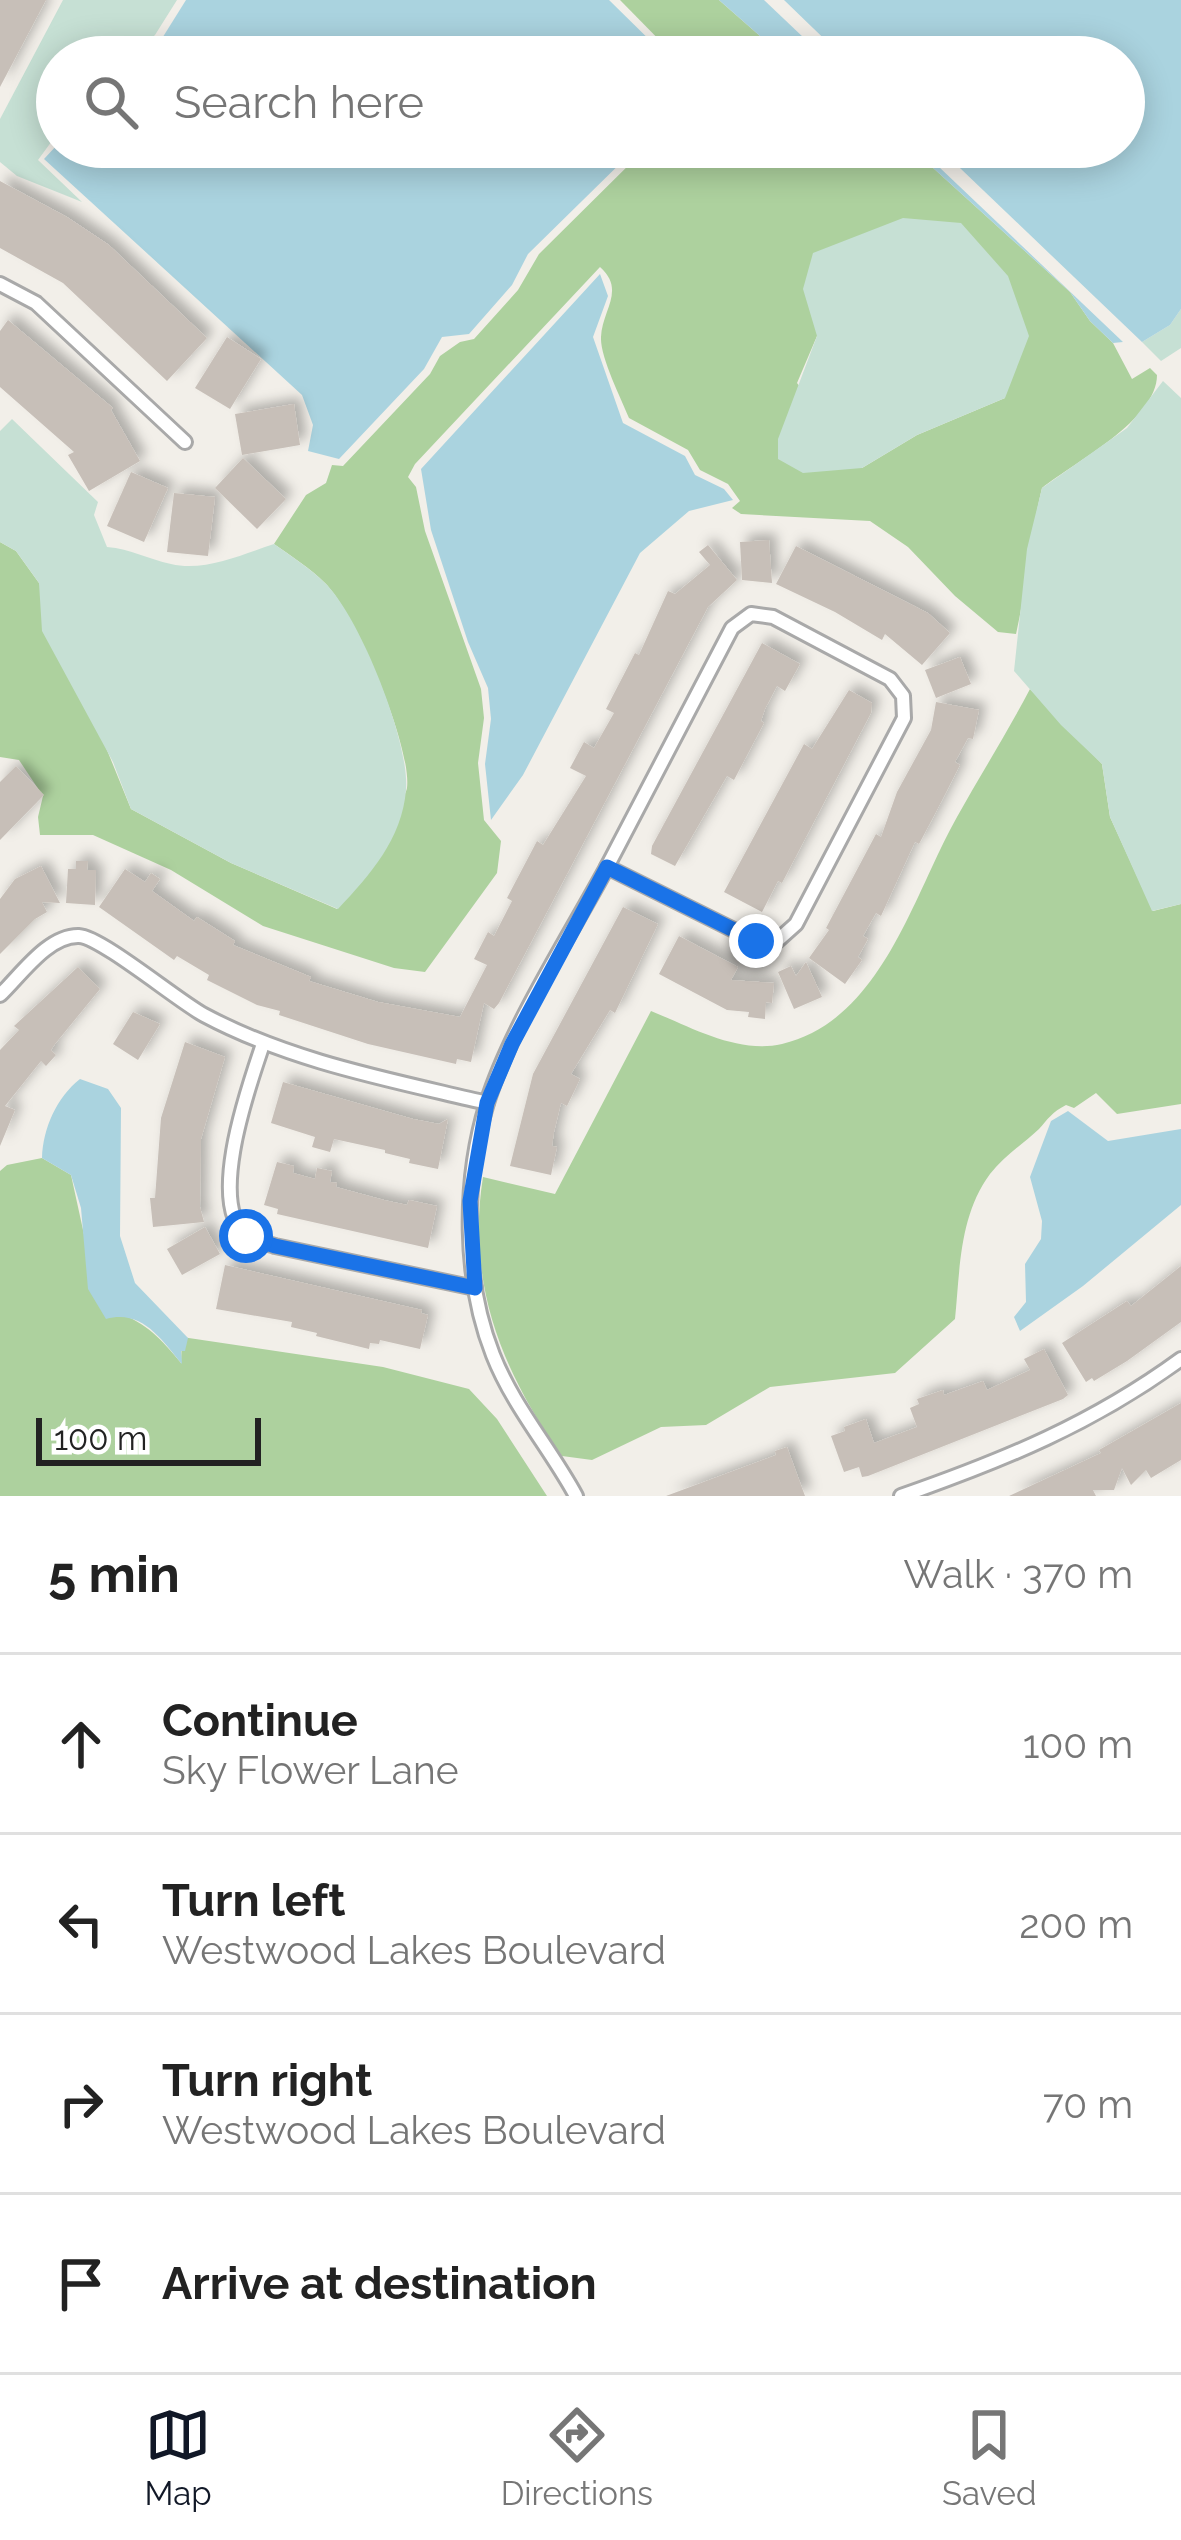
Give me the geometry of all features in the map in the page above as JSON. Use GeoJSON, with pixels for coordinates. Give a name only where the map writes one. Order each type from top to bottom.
{"type":"FeatureCollection","features":[{"type":"Feature","properties":{"kind":"street"},"geometry":{"type":"LineString","coordinates":[[0,284],[36,303],[184,442]]}},
{"type":"Feature","properties":{"kind":"street"},"geometry":{"type":"LineString","coordinates":[[576,1496],[493,1355],[475,1288],[470,1201],[487,1103],[512,1044],[732,628],[751,614],[773,617],[890,679],[903,696],[904,718],[796,924],[777,941],[756,941],[607,867]]}},
{"type":"Feature","properties":{"kind":"street"},"geometry":{"type":"LineString","coordinates":[[0,995],[56,940],[88,937],[202,1013],[263,1044],[343,1069],[487,1103]]}},
{"type":"Feature","properties":{"kind":"street"},"geometry":{"type":"LineString","coordinates":[[263,1044],[236,1126],[232,1159],[233,1214],[246,1236],[475,1288]]}},
{"type":"Feature","properties":{"kind":"street"},"geometry":{"type":"LineString","coordinates":[[901,1496],[1011,1457],[1081,1424],[1181,1359]]}},
{"type":"Feature","properties":{"kind":"green space"},"geometry":{"type":"Polygon","coordinates":[[[63,0],[177,0],[154,36],[44,36],[63,0]]]}},
{"type":"Feature","properties":{"kind":"green space"},"geometry":{"type":"Polygon","coordinates":[[[620,0],[719,0],[760,36],[655,36],[620,0]]]}},
{"type":"Feature","properties":{"kind":"green space"},"geometry":{"type":"Polygon","coordinates":[[[36,51],[36,168],[46,168],[82,202],[17,176],[0,162],[0,119],[36,51]]]}},
{"type":"Feature","properties":{"kind":"green space"},"geometry":{"type":"Polygon","coordinates":[[[626,168],[933,168],[1070,292],[1113,343],[1132,379],[1150,368],[1157,375],[1144,408],[1129,424],[1042,488],[1016,634],[998,632],[908,547],[870,521],[741,514],[732,508],[740,501],[728,484],[700,470],[688,450],[629,418],[602,345],[612,292],[600,267],[415,464],[408,477],[416,487],[425,531],[481,689],[484,718],[478,763],[484,820],[501,841],[497,873],[425,972],[394,968],[263,926],[171,870],[93,835],[40,835],[43,796],[19,760],[0,757],[0,542],[16,551],[39,583],[131,809],[231,863],[337,909],[404,797],[406,768],[379,681],[351,622],[325,583],[274,544],[306,495],[326,483],[332,465],[343,466],[430,374],[440,356],[474,339],[518,290],[539,254],[626,168]],[[817,336],[797,383],[862,468],[917,435],[1005,398],[817,336]]]}},
{"type":"Feature","properties":{"kind":"green space"},"geometry":{"type":"Polygon","coordinates":[[[903,218],[961,223],[1008,276],[1029,336],[1005,398],[917,435],[862,468],[803,473],[778,459],[778,439],[817,336],[803,289],[813,253],[903,218]]]}},
{"type":"Feature","properties":{"kind":"green space"},"geometry":{"type":"Polygon","coordinates":[[[1181,309],[1181,348],[1161,361],[1142,342],[1170,325],[1181,309]]]}},
{"type":"Feature","properties":{"kind":"green space"},"geometry":{"type":"Polygon","coordinates":[[[1163,381],[1181,398],[1181,904],[1152,911],[1110,817],[1102,764],[1014,671],[1027,549],[1042,488],[1127,428],[1163,381]]]}},
{"type":"Feature","properties":{"kind":"green space"},"geometry":{"type":"Polygon","coordinates":[[[12,419],[98,502],[94,515],[107,547],[197,566],[274,544],[320,578],[339,601],[367,651],[391,713],[406,790],[391,840],[338,909],[231,863],[131,809],[113,762],[42,631],[39,583],[16,551],[0,542],[0,431],[12,419]]]}},
{"type":"Feature","properties":{"kind":"green space"},"geometry":{"type":"Polygon","coordinates":[[[1030,689],[1102,764],[1110,817],[1153,911],[1181,904],[1181,1104],[1117,1114],[1096,1093],[1074,1108],[1066,1105],[1057,1110],[1001,1161],[972,1207],[955,1319],[895,1373],[770,1387],[706,1425],[661,1427],[592,1460],[562,1456],[522,1392],[494,1324],[480,1253],[483,1177],[555,1194],[651,1011],[715,1037],[765,1046],[816,1031],[845,1009],[891,951],[957,817],[1030,689]]]}},
{"type":"Feature","properties":{"kind":"green space"},"geometry":{"type":"Polygon","coordinates":[[[42,1158],[71,1175],[85,1239],[118,1313],[153,1333],[181,1363],[182,1337],[383,1367],[469,1389],[497,1419],[547,1496],[0,1496],[0,1171],[7,1165],[42,1158]]]}},
{"type":"Feature","properties":{"kind":"water"},"geometry":{"type":"Polygon","coordinates":[[[186,0],[609,0],[646,36],[164,36],[186,0]]]}},
{"type":"Feature","properties":{"kind":"water"},"geometry":{"type":"Polygon","coordinates":[[[719,0],[764,0],[802,36],[760,36],[719,0]]]}},
{"type":"Feature","properties":{"kind":"water"},"geometry":{"type":"Polygon","coordinates":[[[784,0],[1181,0],[1181,309],[1170,325],[1142,342],[960,168],[1145,168],[1145,36],[821,36],[784,0]]]}},
{"type":"Feature","properties":{"kind":"water"},"geometry":{"type":"Polygon","coordinates":[[[54,168],[616,168],[528,254],[512,285],[469,334],[442,337],[424,369],[339,459],[308,451],[313,425],[302,395],[54,168]]]}},
{"type":"Feature","properties":{"kind":"water"},"geometry":{"type":"Polygon","coordinates":[[[933,168],[940,168],[1123,342],[1113,343],[1070,292],[933,168]]]}},
{"type":"Feature","properties":{"kind":"water"},"geometry":{"type":"Polygon","coordinates":[[[600,274],[608,296],[593,337],[623,423],[685,456],[695,475],[724,489],[733,500],[689,511],[640,553],[523,775],[491,820],[485,764],[491,719],[488,688],[431,530],[421,469],[600,274]]]}},
{"type":"Feature","properties":{"kind":"water"},"geometry":{"type":"Polygon","coordinates":[[[80,1079],[108,1089],[121,1108],[120,1236],[135,1283],[188,1338],[181,1351],[182,1364],[140,1322],[106,1319],[88,1289],[81,1208],[71,1175],[42,1158],[53,1114],[80,1079]]]}},
{"type":"Feature","properties":{"kind":"water"},"geometry":{"type":"Polygon","coordinates":[[[1068,1111],[1108,1141],[1181,1129],[1181,1205],[1020,1331],[1014,1317],[1026,1302],[1025,1264],[1041,1239],[1042,1221],[1030,1177],[1051,1121],[1068,1111]]]}},
{"type":"Feature","properties":{"kind":"building"},"geometry":{"type":"Polygon","coordinates":[[[0,0],[46,0],[0,87],[0,0]]]}},
{"type":"Feature","properties":{"kind":"building"},"geometry":{"type":"Polygon","coordinates":[[[0,181],[109,245],[207,338],[167,381],[63,283],[0,248],[0,181]]]}},
{"type":"Feature","properties":{"kind":"building"},"geometry":{"type":"Polygon","coordinates":[[[8,320],[113,408],[140,461],[89,491],[68,455],[74,452],[0,387],[0,331],[8,320]]]}},
{"type":"Feature","properties":{"kind":"building"},"geometry":{"type":"Polygon","coordinates":[[[227,337],[261,359],[230,409],[195,388],[227,337]]]}},
{"type":"Feature","properties":{"kind":"building"},"geometry":{"type":"Polygon","coordinates":[[[294,404],[300,445],[242,455],[235,414],[294,404]]]}},
{"type":"Feature","properties":{"kind":"building"},"geometry":{"type":"Polygon","coordinates":[[[243,458],[286,499],[257,529],[215,488],[243,458]]]}},
{"type":"Feature","properties":{"kind":"building"},"geometry":{"type":"Polygon","coordinates":[[[131,472],[168,488],[144,542],[107,526],[131,472]]]}},
{"type":"Feature","properties":{"kind":"building"},"geometry":{"type":"Polygon","coordinates":[[[174,493],[215,497],[208,556],[167,552],[174,493]]]}},
{"type":"Feature","properties":{"kind":"building"},"geometry":{"type":"Polygon","coordinates":[[[769,540],[772,583],[742,580],[740,542],[769,540]]]}},
{"type":"Feature","properties":{"kind":"building"},"geometry":{"type":"Polygon","coordinates":[[[708,545],[737,580],[708,607],[499,1003],[494,1009],[484,1003],[471,1062],[457,1059],[456,1064],[368,1044],[279,1015],[280,1011],[207,980],[209,975],[177,956],[174,960],[99,907],[125,869],[145,882],[151,873],[160,879],[152,891],[194,921],[197,917],[235,941],[233,945],[311,977],[309,981],[378,1002],[460,1017],[487,965],[474,959],[488,932],[494,936],[512,901],[507,898],[537,841],[543,845],[586,776],[570,768],[584,742],[594,748],[614,713],[606,709],[635,653],[639,655],[668,591],[675,594],[710,565],[699,552],[708,545]]]}},
{"type":"Feature","properties":{"kind":"building"},"geometry":{"type":"Polygon","coordinates":[[[796,546],[928,613],[950,633],[922,665],[885,634],[882,640],[776,584],[796,546]]]}},
{"type":"Feature","properties":{"kind":"building"},"geometry":{"type":"Polygon","coordinates":[[[762,643],[800,664],[785,691],[777,686],[734,780],[727,776],[675,866],[651,854],[652,846],[762,643]]]}},
{"type":"Feature","properties":{"kind":"building"},"geometry":{"type":"Polygon","coordinates":[[[960,657],[971,684],[936,698],[925,670],[960,657]]]}},
{"type":"Feature","properties":{"kind":"building"},"geometry":{"type":"Polygon","coordinates":[[[849,690],[872,703],[871,713],[782,883],[778,881],[762,912],[724,892],[804,744],[812,749],[849,690]]]}},
{"type":"Feature","properties":{"kind":"building"},"geometry":{"type":"Polygon","coordinates":[[[936,702],[979,710],[973,739],[968,738],[955,762],[960,765],[919,844],[915,842],[881,916],[876,913],[863,936],[868,939],[858,957],[862,960],[845,984],[809,958],[829,930],[876,834],[881,837],[897,792],[931,730],[936,702]]]}},
{"type":"Feature","properties":{"kind":"building"},"geometry":{"type":"Polygon","coordinates":[[[16,766],[44,795],[0,840],[0,782],[16,766]]]}},
{"type":"Feature","properties":{"kind":"building"},"geometry":{"type":"Polygon","coordinates":[[[76,861],[88,861],[87,870],[96,870],[95,905],[66,903],[68,869],[76,869],[76,861]]]}},
{"type":"Feature","properties":{"kind":"building"},"geometry":{"type":"Polygon","coordinates":[[[41,866],[60,903],[42,902],[47,912],[0,954],[0,899],[15,879],[41,866]]]}},
{"type":"Feature","properties":{"kind":"building"},"geometry":{"type":"Polygon","coordinates":[[[623,907],[658,924],[615,1013],[610,1010],[571,1074],[580,1079],[567,1106],[561,1103],[551,1175],[510,1166],[533,1074],[623,907]]]}},
{"type":"Feature","properties":{"kind":"building"},"geometry":{"type":"Polygon","coordinates":[[[679,936],[738,967],[731,980],[774,983],[765,1019],[727,1010],[659,974],[679,936]]]}},
{"type":"Feature","properties":{"kind":"building"},"geometry":{"type":"Polygon","coordinates":[[[806,962],[822,997],[794,1009],[778,972],[791,966],[796,976],[806,962]]]}},
{"type":"Feature","properties":{"kind":"building"},"geometry":{"type":"Polygon","coordinates":[[[78,967],[100,989],[51,1050],[56,1055],[46,1066],[41,1061],[5,1106],[15,1110],[0,1146],[0,1050],[19,1030],[14,1026],[78,967]]]}},
{"type":"Feature","properties":{"kind":"building"},"geometry":{"type":"Polygon","coordinates":[[[133,1012],[160,1024],[138,1060],[113,1044],[133,1012]]]}},
{"type":"Feature","properties":{"kind":"building"},"geometry":{"type":"Polygon","coordinates":[[[185,1042],[225,1057],[201,1139],[204,1222],[153,1227],[150,1198],[155,1198],[161,1118],[185,1042]]]}},
{"type":"Feature","properties":{"kind":"building"},"geometry":{"type":"Polygon","coordinates":[[[283,1082],[413,1119],[439,1124],[448,1119],[438,1169],[334,1139],[330,1152],[312,1147],[315,1137],[271,1123],[283,1082]]]}},
{"type":"Feature","properties":{"kind":"building"},"geometry":{"type":"Polygon","coordinates":[[[277,1162],[315,1179],[317,1168],[332,1171],[330,1182],[337,1183],[336,1187],[407,1205],[409,1200],[437,1206],[428,1248],[277,1214],[278,1209],[264,1205],[277,1162]]]}},
{"type":"Feature","properties":{"kind":"building"},"geometry":{"type":"Polygon","coordinates":[[[205,1227],[220,1254],[182,1275],[167,1249],[205,1227]]]}},
{"type":"Feature","properties":{"kind":"building"},"geometry":{"type":"Polygon","coordinates":[[[225,1265],[422,1310],[428,1315],[420,1349],[380,1340],[370,1343],[369,1349],[316,1336],[291,1327],[292,1322],[216,1309],[225,1265]]]}},
{"type":"Feature","properties":{"kind":"building"},"geometry":{"type":"Polygon","coordinates":[[[1181,1266],[1181,1322],[1127,1361],[1086,1382],[1062,1343],[1127,1301],[1131,1306],[1181,1266]]]}},
{"type":"Feature","properties":{"kind":"building"},"geometry":{"type":"Polygon","coordinates":[[[1044,1349],[1068,1395],[1063,1399],[868,1476],[862,1477],[859,1467],[844,1472],[831,1436],[845,1431],[844,1427],[866,1419],[874,1443],[917,1427],[910,1408],[919,1404],[917,1399],[983,1381],[987,1390],[1030,1370],[1024,1359],[1044,1349]]]}},
{"type":"Feature","properties":{"kind":"building"},"geometry":{"type":"Polygon","coordinates":[[[1181,1403],[1181,1460],[1151,1478],[1146,1470],[1131,1485],[1122,1468],[1114,1490],[1093,1490],[1096,1496],[1009,1496],[1101,1453],[1099,1450],[1181,1403]]]}},
{"type":"Feature","properties":{"kind":"building"},"geometry":{"type":"Polygon","coordinates":[[[787,1447],[805,1496],[666,1496],[776,1455],[775,1451],[787,1447]]]}},
{"type":"Feature","properties":{"kind":"route"},"geometry":{"type":"LineString","coordinates":[[246,1236],[475,1288],[470,1201],[487,1103],[512,1044],[607,867],[756,941]]}}]}
